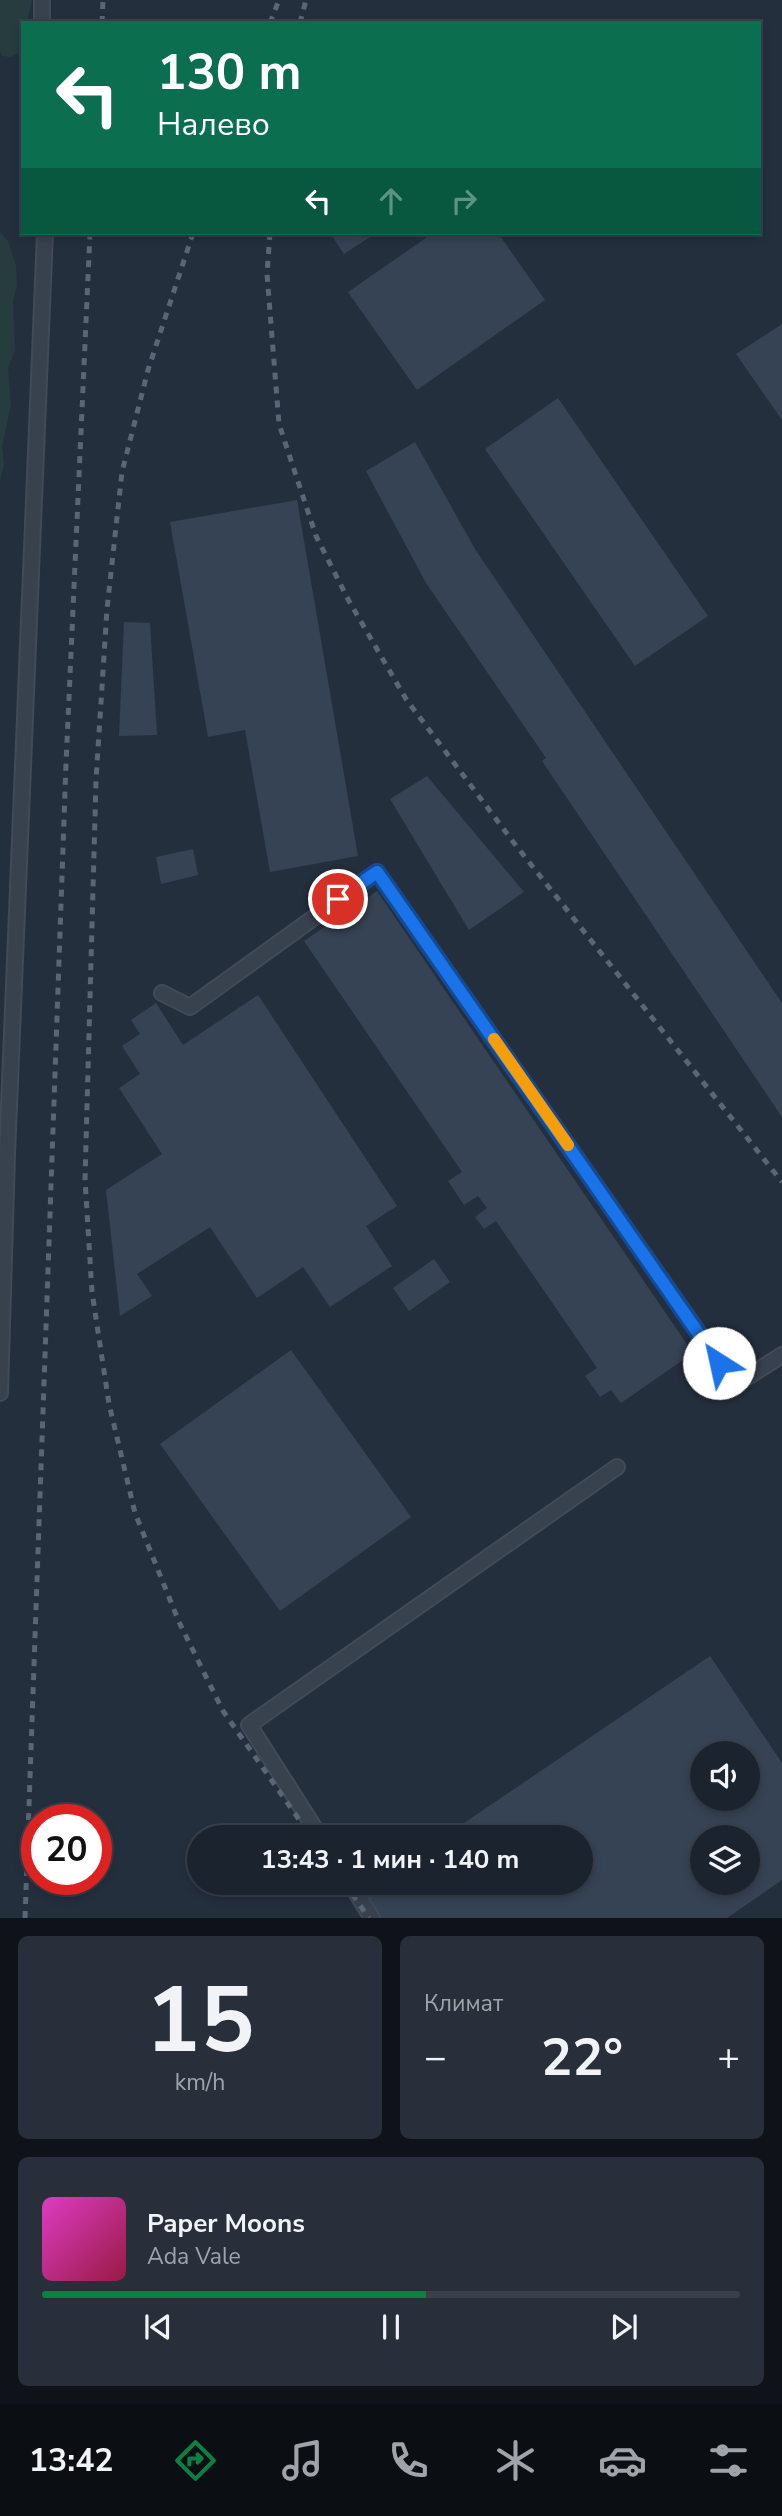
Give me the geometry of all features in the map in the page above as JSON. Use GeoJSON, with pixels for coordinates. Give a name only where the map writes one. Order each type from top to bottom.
{"type":"FeatureCollection","features":[{"type":"Feature","properties":{"kind":"lane"},"geometry":{"type":"LineString","coordinates":[[42,0],[42,21]]}},
{"type":"Feature","properties":{"kind":"lane"},"geometry":{"type":"LineString","coordinates":[[0,1393],[7,1140],[45,235]]}},
{"type":"Feature","properties":{"kind":"lane"},"geometry":{"type":"LineString","coordinates":[[162,993],[190,1007],[377,872],[735,1385],[782,1355]]}},
{"type":"Feature","properties":{"kind":"lane"},"geometry":{"type":"LineString","coordinates":[[313,1825],[249,1725],[617,1467]]}},
{"type":"Feature","properties":{"kind":"lane"},"geometry":{"type":"LineString","coordinates":[[358,1895],[372,1917]]}},
{"type":"Feature","properties":{"kind":"green space"},"geometry":{"type":"Polygon","coordinates":[[[0,0],[32,0],[27,21],[21,21],[20,52],[11,57],[2,56],[0,0]]]}},
{"type":"Feature","properties":{"kind":"green space"},"geometry":{"type":"Polygon","coordinates":[[[0,232],[8,241],[16,266],[17,285],[13,302],[15,350],[8,368],[11,405],[2,446],[4,464],[0,481],[0,232]]]}},
{"type":"Feature","properties":{"kind":"building"},"geometry":{"type":"Polygon","coordinates":[[[331,235],[373,235],[344,254],[331,235]]]}},
{"type":"Feature","properties":{"kind":"building"},"geometry":{"type":"Polygon","coordinates":[[[430,235],[499,235],[545,300],[417,390],[348,292],[430,235]]]}},
{"type":"Feature","properties":{"kind":"building"},"geometry":{"type":"Polygon","coordinates":[[[782,324],[782,420],[736,354],[782,324]]]}},
{"type":"Feature","properties":{"kind":"building"},"geometry":{"type":"Polygon","coordinates":[[[558,398],[708,616],[635,666],[485,449],[558,398]]]}},
{"type":"Feature","properties":{"kind":"building"},"geometry":{"type":"Polygon","coordinates":[[[415,442],[475,549],[782,1003],[782,1117],[542,761],[546,758],[426,583],[366,471],[415,442]]]}},
{"type":"Feature","properties":{"kind":"building"},"geometry":{"type":"Polygon","coordinates":[[[297,500],[358,856],[270,872],[245,730],[208,737],[170,522],[297,500]]]}},
{"type":"Feature","properties":{"kind":"building"},"geometry":{"type":"Polygon","coordinates":[[[124,622],[150,623],[157,735],[119,736],[124,622]]]}},
{"type":"Feature","properties":{"kind":"building"},"geometry":{"type":"Polygon","coordinates":[[[427,776],[524,892],[469,930],[390,799],[427,776]]]}},
{"type":"Feature","properties":{"kind":"building"},"geometry":{"type":"Polygon","coordinates":[[[193,849],[198,875],[161,884],[156,857],[193,849]]]}},
{"type":"Feature","properties":{"kind":"building"},"geometry":{"type":"Polygon","coordinates":[[[377,891],[693,1353],[621,1403],[611,1390],[600,1397],[585,1376],[597,1368],[496,1221],[484,1229],[475,1217],[487,1208],[478,1196],[464,1205],[448,1181],[462,1172],[304,941],[377,891]]]}},
{"type":"Feature","properties":{"kind":"building"},"geometry":{"type":"Polygon","coordinates":[[[258,995],[397,1206],[366,1226],[392,1266],[330,1307],[303,1267],[257,1298],[210,1227],[137,1274],[152,1296],[120,1316],[106,1190],[162,1154],[119,1088],[140,1074],[122,1046],[140,1034],[131,1020],[156,1003],[183,1045],[258,995]]]}},
{"type":"Feature","properties":{"kind":"building"},"geometry":{"type":"Polygon","coordinates":[[[434,1259],[450,1282],[409,1311],[393,1288],[434,1259]]]}},
{"type":"Feature","properties":{"kind":"building"},"geometry":{"type":"Polygon","coordinates":[[[291,1350],[411,1517],[280,1611],[160,1444],[291,1350]]]}},
{"type":"Feature","properties":{"kind":"building"},"geometry":{"type":"Polygon","coordinates":[[[710,1656],[782,1763],[782,1880],[727,1918],[379,1918],[364,1895],[593,1895],[593,1825],[461,1825],[710,1656]]]}},
{"type":"Feature","properties":{"kind":"railway"},"geometry":{"type":"LineString","coordinates":[[102,21],[103,0]]}},
{"type":"Feature","properties":{"kind":"railway"},"geometry":{"type":"LineString","coordinates":[[271,21],[279,0]]}},
{"type":"Feature","properties":{"kind":"railway"},"geometry":{"type":"LineString","coordinates":[[301,21],[306,0]]}},
{"type":"Feature","properties":{"kind":"railway"},"geometry":{"type":"LineString","coordinates":[[25,1918],[66,764],[90,235]]}},
{"type":"Feature","properties":{"kind":"railway"},"geometry":{"type":"LineString","coordinates":[[192,235],[148,370],[122,472],[107,609],[96,780],[85,1180],[92,1292],[109,1404],[135,1513],[179,1622],[223,1711],[303,1825]]}},
{"type":"Feature","properties":{"kind":"railway"},"geometry":{"type":"LineString","coordinates":[[270,235],[267,274],[279,424],[316,536],[349,601],[406,699],[514,843],[782,1182]]}},
{"type":"Feature","properties":{"kind":"railway"},"geometry":{"type":"LineString","coordinates":[[353,1895],[369,1918]]}},
{"type":"Feature","properties":{"kind":"slow traffic"},"geometry":{"type":"LineString","coordinates":[[494,1039],[568,1145]]}},
{"type":"Feature","properties":{"kind":"route"},"geometry":{"type":"LineString","coordinates":[[338,899],[377,872],[719,1363]]}}]}
